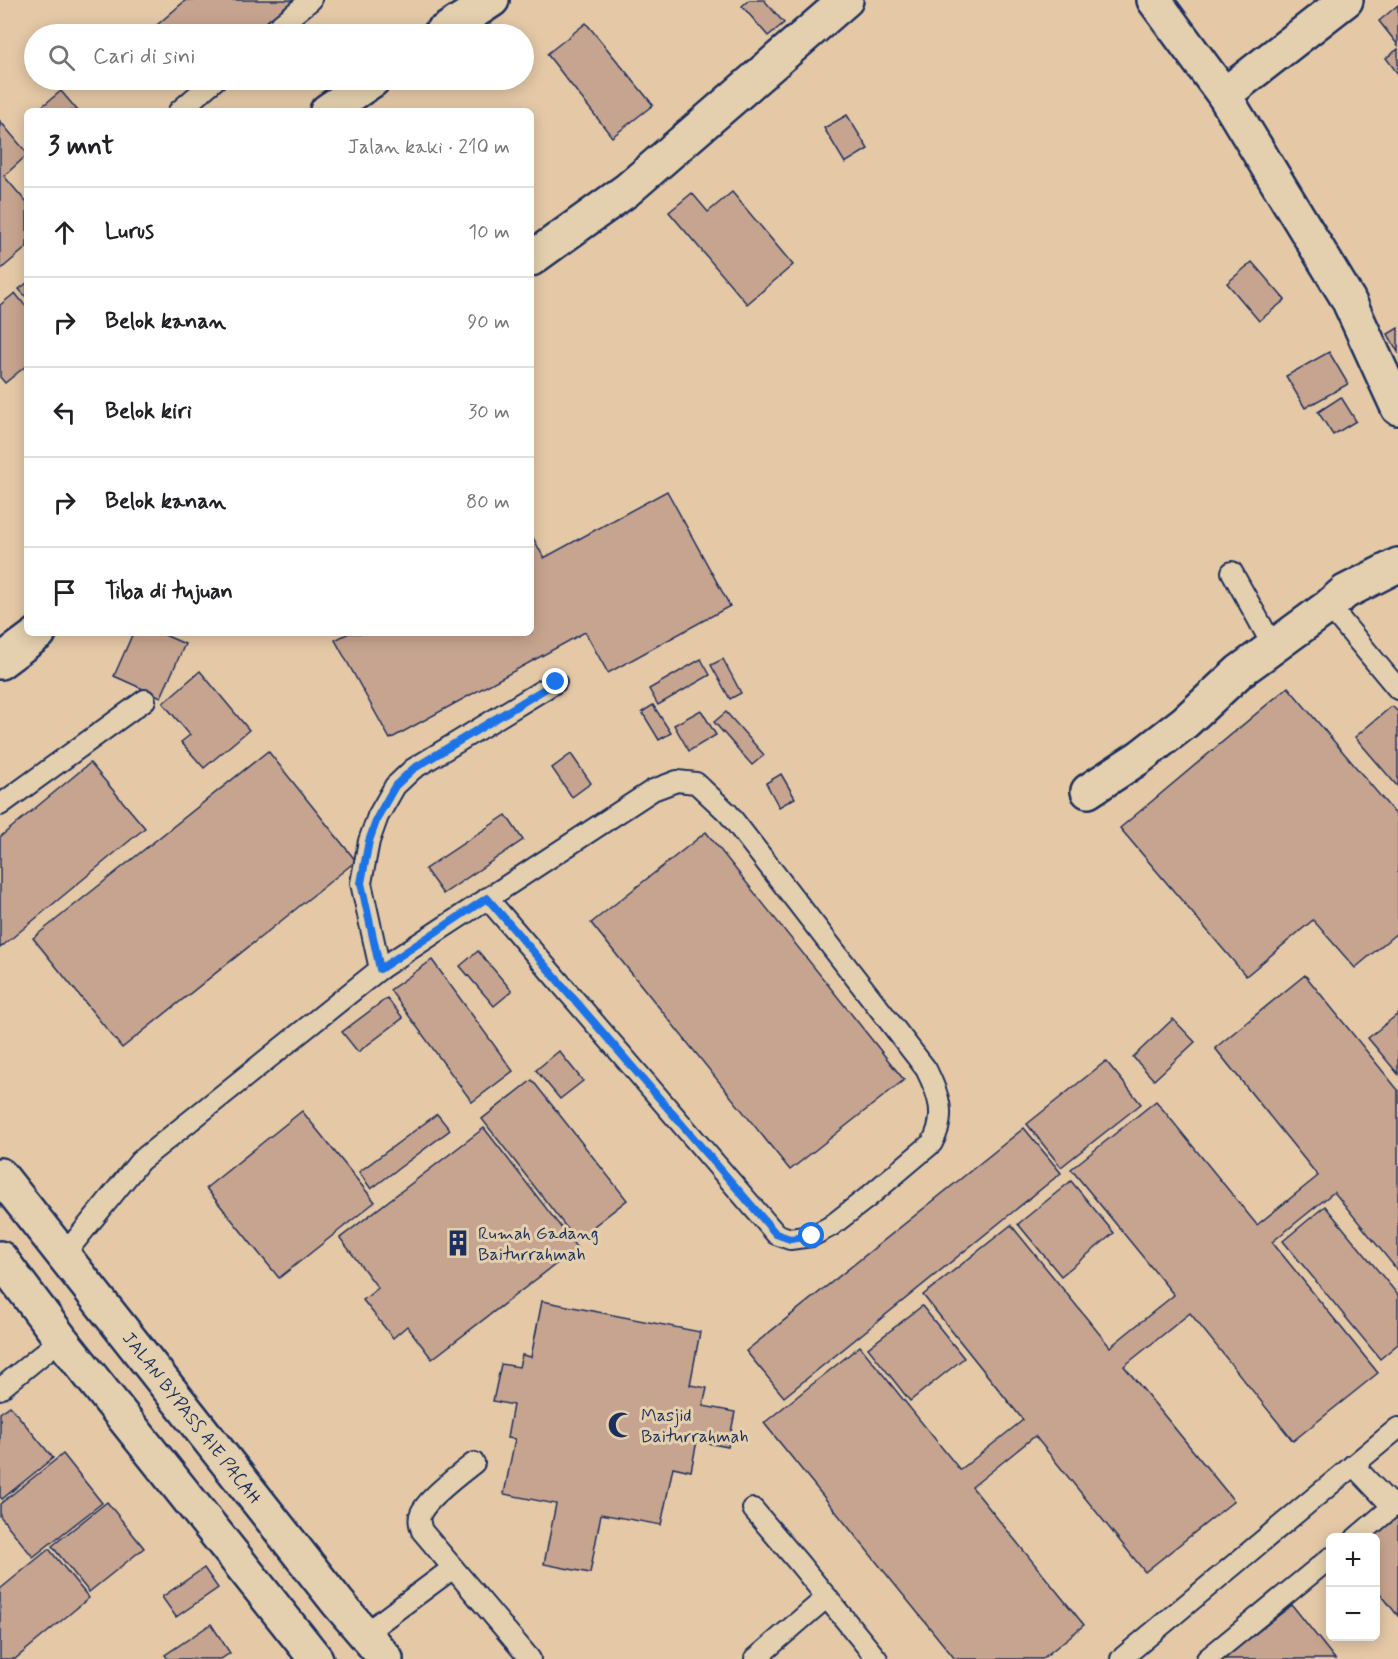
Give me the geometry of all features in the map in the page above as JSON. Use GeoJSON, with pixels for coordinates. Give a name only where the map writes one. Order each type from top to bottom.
{"type":"FeatureCollection","features":[{"type":"Feature","properties":{"kind":"main road"},"geometry":{"type":"LineString","coordinates":[[455,24],[492,0]]}},
{"type":"Feature","properties":{"kind":"main road"},"geometry":{"type":"LineString","coordinates":[[534,257],[627,190],[846,0]]}},
{"type":"Feature","properties":{"kind":"main road"},"geometry":{"type":"LineString","coordinates":[[1154,0],[1224,94],[1348,299],[1398,408]]}},
{"type":"Feature","properties":{"kind":"main road"},"geometry":{"type":"LineString","coordinates":[[1224,94],[1346,0]]}},
{"type":"Feature","properties":{"kind":"main road"},"geometry":{"type":"LineString","coordinates":[[331,108],[358,90]]}},
{"type":"Feature","properties":{"kind":"main road"},"geometry":{"type":"LineString","coordinates":[[1088,791],[1140,757],[1185,722],[1240,671],[1274,648],[1345,592],[1398,565]]}},
{"type":"Feature","properties":{"kind":"main road"},"geometry":{"type":"LineString","coordinates":[[0,662],[35,636]]}},
{"type":"Feature","properties":{"kind":"main road","name":"JALAN BYPASS AIE PACAH"},"geometry":{"type":"LineString","coordinates":[[0,1175],[338,1603],[386,1659]]}},
{"type":"Feature","properties":{"kind":"main road"},"geometry":{"type":"LineString","coordinates":[[24,1290],[63,1256]]}},
{"type":"Feature","properties":{"kind":"main road"},"geometry":{"type":"LineString","coordinates":[[0,1258],[311,1657]]}},
{"type":"Feature","properties":{"kind":"lane"},"geometry":{"type":"LineString","coordinates":[[281,24],[311,0]]}},
{"type":"Feature","properties":{"kind":"lane"},"geometry":{"type":"LineString","coordinates":[[182,108],[203,90]]}},
{"type":"Feature","properties":{"kind":"lane"},"geometry":{"type":"LineString","coordinates":[[1232,572],[1274,648]]}},
{"type":"Feature","properties":{"kind":"lane"},"geometry":{"type":"LineString","coordinates":[[1329,606],[1398,689]]}},
{"type":"Feature","properties":{"kind":"lane"},"geometry":{"type":"LineString","coordinates":[[380,969],[361,883],[369,841],[378,816],[395,786],[413,769],[556,682]]}},
{"type":"Feature","properties":{"kind":"lane"},"geometry":{"type":"LineString","coordinates":[[0,805],[145,700]]}},
{"type":"Feature","properties":{"kind":"lane"},"geometry":{"type":"LineString","coordinates":[[63,1256],[140,1161],[380,969],[487,898],[653,790],[677,782],[696,783],[728,813],[926,1069],[936,1089],[940,1107],[939,1131],[932,1143],[831,1226],[812,1236],[790,1239],[776,1234],[487,898]]}},
{"type":"Feature","properties":{"kind":"lane"},"geometry":{"type":"LineString","coordinates":[[0,1389],[61,1339]]}},
{"type":"Feature","properties":{"kind":"lane"},"geometry":{"type":"LineString","coordinates":[[1120,1659],[1398,1428]]}},
{"type":"Feature","properties":{"kind":"lane"},"geometry":{"type":"LineString","coordinates":[[474,1463],[428,1503],[420,1514],[419,1523],[422,1532],[530,1659]]}},
{"type":"Feature","properties":{"kind":"lane"},"geometry":{"type":"LineString","coordinates":[[1353,1465],[1396,1504],[1362,1533]]}},
{"type":"Feature","properties":{"kind":"lane"},"geometry":{"type":"LineString","coordinates":[[753,1509],[877,1659]]}},
{"type":"Feature","properties":{"kind":"lane"},"geometry":{"type":"LineString","coordinates":[[1207,1659],[1326,1561]]}},
{"type":"Feature","properties":{"kind":"lane"},"geometry":{"type":"LineString","coordinates":[[364,1634],[453,1568]]}},
{"type":"Feature","properties":{"kind":"lane"},"geometry":{"type":"LineString","coordinates":[[755,1659],[826,1597]]}},
{"type":"Feature","properties":{"kind":"building"},"geometry":{"type":"Polygon","coordinates":[[[186,0],[295,0],[267,24],[158,24],[186,0]]]}},
{"type":"Feature","properties":{"kind":"building"},"geometry":{"type":"Polygon","coordinates":[[[749,0],[764,0],[784,23],[768,36],[742,6],[749,0]]]}},
{"type":"Feature","properties":{"kind":"building"},"geometry":{"type":"Polygon","coordinates":[[[1398,5],[1398,45],[1379,21],[1398,5]]]}},
{"type":"Feature","properties":{"kind":"building"},"geometry":{"type":"Polygon","coordinates":[[[586,23],[653,105],[612,137],[547,54],[586,23]]]}},
{"type":"Feature","properties":{"kind":"building"},"geometry":{"type":"Polygon","coordinates":[[[1398,49],[1398,74],[1386,58],[1398,49]]]}},
{"type":"Feature","properties":{"kind":"building"},"geometry":{"type":"Polygon","coordinates":[[[61,91],[75,108],[40,108],[61,91]]]}},
{"type":"Feature","properties":{"kind":"building"},"geometry":{"type":"Polygon","coordinates":[[[847,115],[868,149],[845,163],[824,128],[847,115]]]}},
{"type":"Feature","properties":{"kind":"building"},"geometry":{"type":"Polygon","coordinates":[[[0,121],[24,149],[24,158],[4,176],[24,199],[24,250],[0,270],[0,121]]]}},
{"type":"Feature","properties":{"kind":"building"},"geometry":{"type":"Polygon","coordinates":[[[732,192],[793,265],[747,304],[669,212],[692,193],[708,212],[732,192]]]}},
{"type":"Feature","properties":{"kind":"building"},"geometry":{"type":"Polygon","coordinates":[[[1252,262],[1285,300],[1259,321],[1227,283],[1252,262]]]}},
{"type":"Feature","properties":{"kind":"building"},"geometry":{"type":"Polygon","coordinates":[[[24,285],[24,295],[19,289],[24,285]]]}},
{"type":"Feature","properties":{"kind":"building"},"geometry":{"type":"Polygon","coordinates":[[[15,293],[24,304],[24,367],[5,383],[0,377],[0,305],[15,293]]]}},
{"type":"Feature","properties":{"kind":"building"},"geometry":{"type":"Polygon","coordinates":[[[1398,328],[1398,352],[1388,334],[1398,328]]]}},
{"type":"Feature","properties":{"kind":"building"},"geometry":{"type":"Polygon","coordinates":[[[1329,352],[1348,384],[1305,408],[1286,376],[1329,352]]]}},
{"type":"Feature","properties":{"kind":"building"},"geometry":{"type":"Polygon","coordinates":[[[1341,397],[1356,421],[1333,435],[1318,412],[1341,397]]]}},
{"type":"Feature","properties":{"kind":"building"},"geometry":{"type":"Polygon","coordinates":[[[667,491],[730,606],[608,673],[585,632],[390,739],[335,640],[343,636],[534,636],[534,540],[544,558],[667,491]]]}},
{"type":"Feature","properties":{"kind":"building"},"geometry":{"type":"Polygon","coordinates":[[[132,636],[167,636],[185,644],[161,697],[114,676],[132,636]]]}},
{"type":"Feature","properties":{"kind":"building"},"geometry":{"type":"Polygon","coordinates":[[[701,659],[710,675],[658,705],[649,689],[701,659]]]}},
{"type":"Feature","properties":{"kind":"building"},"geometry":{"type":"Polygon","coordinates":[[[723,659],[741,693],[730,699],[711,665],[723,659]]]}},
{"type":"Feature","properties":{"kind":"building"},"geometry":{"type":"Polygon","coordinates":[[[200,671],[249,730],[204,768],[181,742],[190,735],[163,703],[200,671]]]}},
{"type":"Feature","properties":{"kind":"building"},"geometry":{"type":"Polygon","coordinates":[[[1288,687],[1398,817],[1398,932],[1355,968],[1313,920],[1246,976],[1120,828],[1288,687]]]}},
{"type":"Feature","properties":{"kind":"building"},"geometry":{"type":"Polygon","coordinates":[[[653,705],[671,733],[659,740],[642,712],[653,705]]]}},
{"type":"Feature","properties":{"kind":"building"},"geometry":{"type":"Polygon","coordinates":[[[1392,706],[1398,712],[1398,787],[1355,737],[1392,706]]]}},
{"type":"Feature","properties":{"kind":"building"},"geometry":{"type":"Polygon","coordinates":[[[701,710],[716,735],[689,751],[674,725],[701,710]]]}},
{"type":"Feature","properties":{"kind":"building"},"geometry":{"type":"Polygon","coordinates":[[[726,712],[764,755],[752,765],[714,722],[726,712]]]}},
{"type":"Feature","properties":{"kind":"building"},"geometry":{"type":"Polygon","coordinates":[[[268,751],[356,861],[122,1048],[33,938],[268,751]]]}},
{"type":"Feature","properties":{"kind":"building"},"geometry":{"type":"Polygon","coordinates":[[[571,754],[591,783],[572,797],[552,768],[571,754]]]}},
{"type":"Feature","properties":{"kind":"building"},"geometry":{"type":"Polygon","coordinates":[[[90,763],[145,828],[0,948],[0,837],[90,763]]]}},
{"type":"Feature","properties":{"kind":"building"},"geometry":{"type":"Polygon","coordinates":[[[781,774],[795,798],[779,807],[766,783],[781,774]]]}},
{"type":"Feature","properties":{"kind":"building"},"geometry":{"type":"Polygon","coordinates":[[[506,815],[523,840],[443,894],[425,869],[506,815]]]}},
{"type":"Feature","properties":{"kind":"building"},"geometry":{"type":"Polygon","coordinates":[[[706,832],[904,1080],[790,1170],[591,923],[706,832]]]}},
{"type":"Feature","properties":{"kind":"building"},"geometry":{"type":"Polygon","coordinates":[[[478,951],[512,991],[494,1006],[460,966],[478,951]]]}},
{"type":"Feature","properties":{"kind":"building"},"geometry":{"type":"Polygon","coordinates":[[[432,960],[513,1071],[472,1102],[390,990],[432,960]]]}},
{"type":"Feature","properties":{"kind":"building"},"geometry":{"type":"Polygon","coordinates":[[[1305,975],[1398,1090],[1398,1271],[1334,1192],[1272,1242],[1378,1373],[1293,1441],[1190,1313],[1124,1366],[1234,1501],[1145,1572],[1035,1436],[972,1487],[1084,1625],[1042,1659],[955,1659],[764,1423],[860,1346],[960,1470],[1023,1420],[923,1295],[1011,1225],[1110,1347],[1174,1295],[1071,1169],[1156,1101],[1257,1225],[1318,1176],[1215,1048],[1305,975]]]}},
{"type":"Feature","properties":{"kind":"building"},"geometry":{"type":"Polygon","coordinates":[[[387,998],[403,1018],[358,1052],[342,1032],[387,998]]]}},
{"type":"Feature","properties":{"kind":"building"},"geometry":{"type":"Polygon","coordinates":[[[1398,1014],[1398,1074],[1368,1038],[1398,1014]]]}},
{"type":"Feature","properties":{"kind":"building"},"geometry":{"type":"Polygon","coordinates":[[[1173,1019],[1195,1042],[1154,1080],[1133,1057],[1173,1019]]]}},
{"type":"Feature","properties":{"kind":"building"},"geometry":{"type":"Polygon","coordinates":[[[559,1051],[583,1081],[560,1099],[536,1070],[559,1051]]]}},
{"type":"Feature","properties":{"kind":"building"},"geometry":{"type":"Polygon","coordinates":[[[1106,1061],[1141,1104],[1061,1167],[1027,1124],[1106,1061]]]}},
{"type":"Feature","properties":{"kind":"building"},"geometry":{"type":"Polygon","coordinates":[[[532,1080],[627,1200],[576,1240],[482,1119],[532,1080]]]}},
{"type":"Feature","properties":{"kind":"building"},"geometry":{"type":"Polygon","coordinates":[[[302,1111],[375,1202],[279,1278],[206,1188],[302,1111]]]}},
{"type":"Feature","properties":{"kind":"building"},"geometry":{"type":"Polygon","coordinates":[[[437,1114],[450,1130],[371,1189],[359,1172],[437,1114]]]}},
{"type":"Feature","properties":{"kind":"building","name":"Rumah Gadang Baiturrahmah"},"geometry":{"type":"Polygon","coordinates":[[[484,1128],[577,1248],[432,1359],[407,1326],[393,1338],[363,1300],[378,1288],[340,1238],[484,1128]]]}},
{"type":"Feature","properties":{"kind":"building"},"geometry":{"type":"Polygon","coordinates":[[[1024,1128],[1061,1173],[784,1397],[746,1351],[1024,1128]]]}},
{"type":"Feature","properties":{"kind":"building"},"geometry":{"type":"Polygon","coordinates":[[[1071,1181],[1114,1233],[1061,1276],[1018,1224],[1071,1181]]]}},
{"type":"Feature","properties":{"kind":"building"},"geometry":{"type":"Polygon","coordinates":[[[1325,1206],[1398,1295],[1398,1344],[1380,1359],[1283,1241],[1325,1206]]]}},
{"type":"Feature","properties":{"kind":"building","name":"Masjid Baiturrahmah"},"geometry":{"type":"Polygon","coordinates":[[[542,1301],[700,1332],[690,1385],[707,1388],[703,1406],[735,1412],[728,1447],[697,1441],[691,1471],[673,1467],[661,1525],[601,1514],[590,1573],[544,1564],[556,1504],[504,1494],[515,1439],[507,1438],[513,1405],[493,1401],[501,1364],[519,1367],[522,1355],[531,1357],[542,1301]]]}},
{"type":"Feature","properties":{"kind":"building"},"geometry":{"type":"Polygon","coordinates":[[[922,1306],[964,1358],[910,1401],[868,1348],[922,1306]]]}},
{"type":"Feature","properties":{"kind":"building"},"geometry":{"type":"Polygon","coordinates":[[[10,1406],[53,1458],[2,1499],[0,1497],[0,1413],[10,1406]]]}},
{"type":"Feature","properties":{"kind":"building"},"geometry":{"type":"Polygon","coordinates":[[[63,1454],[102,1503],[33,1557],[0,1516],[0,1504],[63,1454]]]}},
{"type":"Feature","properties":{"kind":"building"},"geometry":{"type":"Polygon","coordinates":[[[107,1502],[144,1548],[89,1592],[52,1546],[107,1502]]]}},
{"type":"Feature","properties":{"kind":"building"},"geometry":{"type":"Polygon","coordinates":[[[1398,1514],[1398,1616],[1380,1593],[1380,1533],[1374,1533],[1398,1514]]]}},
{"type":"Feature","properties":{"kind":"building"},"geometry":{"type":"Polygon","coordinates":[[[49,1549],[89,1598],[15,1659],[0,1659],[0,1589],[49,1549]]]}},
{"type":"Feature","properties":{"kind":"building"},"geometry":{"type":"Polygon","coordinates":[[[204,1568],[218,1588],[176,1617],[162,1597],[204,1568]]]}},
{"type":"Feature","properties":{"kind":"building"},"geometry":{"type":"Polygon","coordinates":[[[1292,1605],[1335,1659],[1223,1659],[1292,1605]]]}},
{"type":"Feature","properties":{"kind":"building"},"geometry":{"type":"Polygon","coordinates":[[[211,1624],[230,1653],[221,1659],[168,1659],[165,1655],[211,1624]]]}},
{"type":"Feature","properties":{"kind":"place","name":"Rumah Gadang Baiturrahmah"},"geometry":{"type":"Point","coordinates":[458,1243]}},
{"type":"Feature","properties":{"kind":"place","name":"Masjid Baiturrahmah"},"geometry":{"type":"Point","coordinates":[621,1425]}},
{"type":"Feature","properties":{"kind":"route"},"geometry":{"type":"LineString","coordinates":[[556,682],[413,769],[395,786],[378,816],[369,841],[361,883],[380,969],[487,898],[776,1234],[790,1239],[812,1236]]}}]}
